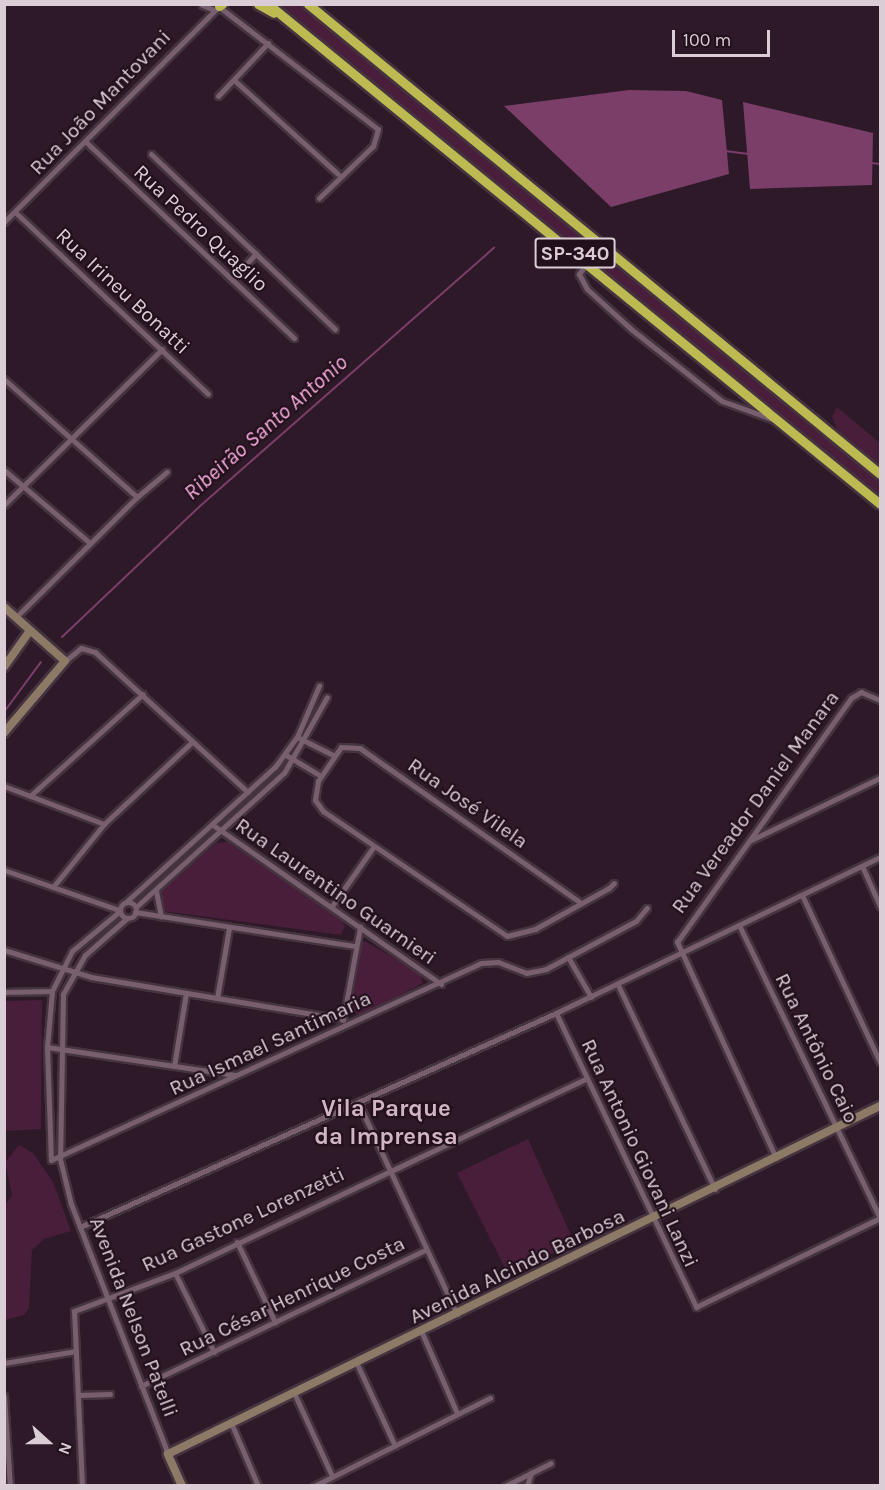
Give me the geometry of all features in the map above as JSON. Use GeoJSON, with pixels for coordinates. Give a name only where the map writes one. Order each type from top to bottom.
{"type":"FeatureCollection","features":[{"type":"Feature","properties":{"kind":"highway"},"geometry":{"type":"LineString","coordinates":[[258,4],[289,21]]}},
{"type":"Feature","properties":{"kind":"highway","name":"SP-340"},"geometry":{"type":"LineString","coordinates":[[268,4],[880,504]]}},
{"type":"Feature","properties":{"kind":"highway","name":"SP-340"},"geometry":{"type":"LineString","coordinates":[[308,4],[880,474]]}},
{"type":"Feature","properties":{"kind":"street"},"geometry":{"type":"LineString","coordinates":[[202,5],[218,6],[379,132],[373,146],[338,174],[320,198]]}},
{"type":"Feature","properties":{"kind":"street","name":"Rua João Mantovani"},"geometry":{"type":"LineString","coordinates":[[4,222],[86,142],[218,6]]}},
{"type":"Feature","properties":{"kind":"street"},"geometry":{"type":"LineString","coordinates":[[218,96],[268,43]]}},
{"type":"Feature","properties":{"kind":"street"},"geometry":{"type":"LineString","coordinates":[[234,80],[338,174]]}},
{"type":"Feature","properties":{"kind":"street","name":"Rua Pedro Quaglio"},"geometry":{"type":"LineString","coordinates":[[86,142],[294,338]]}},
{"type":"Feature","properties":{"kind":"street"},"geometry":{"type":"LineString","coordinates":[[151,154],[335,329]]}},
{"type":"Feature","properties":{"kind":"street","name":"Rua Irineu Bonatti"},"geometry":{"type":"LineString","coordinates":[[15,212],[208,394]]}},
{"type":"Feature","properties":{"kind":"street"},"geometry":{"type":"LineString","coordinates":[[232,280],[256,253]]}},
{"type":"Feature","properties":{"kind":"street"},"geometry":{"type":"LineString","coordinates":[[587,263],[579,274],[586,289],[631,329],[722,401],[780,421]]}},
{"type":"Feature","properties":{"kind":"street"},"geometry":{"type":"LineString","coordinates":[[4,505],[162,349]]}},
{"type":"Feature","properties":{"kind":"street"},"geometry":{"type":"LineString","coordinates":[[4,379],[70,441],[137,497]]}},
{"type":"Feature","properties":{"kind":"street"},"geometry":{"type":"LineString","coordinates":[[4,470],[90,543]]}},
{"type":"Feature","properties":{"kind":"street"},"geometry":{"type":"LineString","coordinates":[[15,617],[137,497],[167,472]]}},
{"type":"Feature","properties":{"kind":"street"},"geometry":{"type":"LineString","coordinates":[[4,607],[29,632],[65,661]]}},
{"type":"Feature","properties":{"kind":"street"},"geometry":{"type":"LineString","coordinates":[[4,667],[29,632]]}},
{"type":"Feature","properties":{"kind":"street"},"geometry":{"type":"LineString","coordinates":[[4,733],[65,661],[80,649],[91,649],[248,792]]}},
{"type":"Feature","properties":{"kind":"street"},"geometry":{"type":"LineString","coordinates":[[319,686],[297,737],[286,755],[213,825],[127,902],[135,910],[161,917],[355,946]]}},
{"type":"Feature","properties":{"kind":"street","name":"Rua Vereador Daniel Manara"},"geometry":{"type":"LineString","coordinates":[[679,956],[684,928],[851,698],[861,692],[880,700]]}},
{"type":"Feature","properties":{"kind":"street"},"geometry":{"type":"LineString","coordinates":[[30,796],[143,694]]}},
{"type":"Feature","properties":{"kind":"street"},"geometry":{"type":"LineString","coordinates":[[135,910],[223,832],[296,760],[327,697]]}},
{"type":"Feature","properties":{"kind":"street"},"geometry":{"type":"LineString","coordinates":[[297,737],[335,756],[321,776],[316,804],[503,935],[522,935],[614,883]]}},
{"type":"Feature","properties":{"kind":"street"},"geometry":{"type":"LineString","coordinates":[[53,887],[104,824],[192,742]]}},
{"type":"Feature","properties":{"kind":"street","name":"Rua José Vilela"},"geometry":{"type":"LineString","coordinates":[[335,756],[344,746],[370,754],[581,903]]}},
{"type":"Feature","properties":{"kind":"street"},"geometry":{"type":"LineString","coordinates":[[286,755],[321,776]]}},
{"type":"Feature","properties":{"kind":"street"},"geometry":{"type":"LineString","coordinates":[[747,842],[880,778]]}},
{"type":"Feature","properties":{"kind":"street"},"geometry":{"type":"LineString","coordinates":[[4,786],[104,824]]}},
{"type":"Feature","properties":{"kind":"street","name":"Rua Laurentino Guarnieri"},"geometry":{"type":"LineString","coordinates":[[213,825],[441,984]]}},
{"type":"Feature","properties":{"kind":"street"},"geometry":{"type":"LineString","coordinates":[[332,906],[374,846]]}},
{"type":"Feature","properties":{"kind":"street"},"geometry":{"type":"LineString","coordinates":[[80,1227],[359,1104],[591,998],[880,857]]}},
{"type":"Feature","properties":{"kind":"street"},"geometry":{"type":"LineString","coordinates":[[862,866],[880,906]]}},
{"type":"Feature","properties":{"kind":"street"},"geometry":{"type":"LineString","coordinates":[[4,870],[120,910],[127,918]]}},
{"type":"Feature","properties":{"kind":"street"},"geometry":{"type":"LineString","coordinates":[[156,891],[161,917]]}},
{"type":"Feature","properties":{"kind":"street"},"geometry":{"type":"LineString","coordinates":[[802,895],[880,1062]]}},
{"type":"Feature","properties":{"kind":"street","name":"Avenida Nelson Patelli"},"geometry":{"type":"LineString","coordinates":[[60,1159],[47,1155],[47,1047],[52,991],[60,968],[127,902]]}},
{"type":"Feature","properties":{"kind":"street"},"geometry":{"type":"LineString","coordinates":[[591,998],[568,957],[636,921],[647,908]]}},
{"type":"Feature","properties":{"kind":"street","name":"Avenida Nelson Patelli"},"geometry":{"type":"LineString","coordinates":[[135,910],[72,972],[60,1009],[58,1048],[60,1159],[80,1227],[110,1298],[168,1455],[182,1485]]}},
{"type":"Feature","properties":{"kind":"street","name":"Rua Antônio Caio"},"geometry":{"type":"LineString","coordinates":[[739,925],[880,1218]]}},
{"type":"Feature","properties":{"kind":"street"},"geometry":{"type":"LineString","coordinates":[[343,1028],[360,927]]}},
{"type":"Feature","properties":{"kind":"street"},"geometry":{"type":"LineString","coordinates":[[217,998],[229,928]]}},
{"type":"Feature","properties":{"kind":"street"},"geometry":{"type":"LineString","coordinates":[[4,950],[72,972],[343,1019]]}},
{"type":"Feature","properties":{"kind":"street"},"geometry":{"type":"LineString","coordinates":[[679,956],[776,1159]]}},
{"type":"Feature","properties":{"kind":"street","name":"Rua Ismael Santimaria"},"geometry":{"type":"LineString","coordinates":[[60,1159],[236,1076],[494,961],[531,973],[568,957]]}},
{"type":"Feature","properties":{"kind":"street"},"geometry":{"type":"LineString","coordinates":[[618,985],[715,1189]]}},
{"type":"Feature","properties":{"kind":"street"},"geometry":{"type":"LineString","coordinates":[[4,992],[52,991]]}},
{"type":"Feature","properties":{"kind":"street"},"geometry":{"type":"LineString","coordinates":[[174,1066],[186,993]]}},
{"type":"Feature","properties":{"kind":"street","name":"Rua Antonio Giovani Lanzi"},"geometry":{"type":"LineString","coordinates":[[556,1013],[651,1221],[696,1307],[880,1218]]}},
{"type":"Feature","properties":{"kind":"street"},"geometry":{"type":"LineString","coordinates":[[47,1047],[236,1076]]}},
{"type":"Feature","properties":{"kind":"street","name":"Rua Gastone Lorenzetti"},"geometry":{"type":"LineString","coordinates":[[76,1351],[74,1311],[175,1273],[388,1168],[585,1078]]}},
{"type":"Feature","properties":{"kind":"street"},"geometry":{"type":"LineString","coordinates":[[359,1104],[457,1316]]}},
{"type":"Feature","properties":{"kind":"street","name":"Avenida Alcindo Barbosa"},"geometry":{"type":"LineString","coordinates":[[168,1455],[651,1221],[880,1106]]}},
{"type":"Feature","properties":{"kind":"street"},"geometry":{"type":"LineString","coordinates":[[237,1242],[274,1322]]}},
{"type":"Feature","properties":{"kind":"street","name":"Rua César Henrique Costa"},"geometry":{"type":"LineString","coordinates":[[141,1386],[425,1250]]}},
{"type":"Feature","properties":{"kind":"street"},"geometry":{"type":"LineString","coordinates":[[175,1273],[214,1352]]}},
{"type":"Feature","properties":{"kind":"street"},"geometry":{"type":"LineString","coordinates":[[422,1333],[457,1413]]}},
{"type":"Feature","properties":{"kind":"street"},"geometry":{"type":"LineString","coordinates":[[4,1363],[76,1351],[82,1485]]}},
{"type":"Feature","properties":{"kind":"street"},"geometry":{"type":"LineString","coordinates":[[357,1364],[395,1446]]}},
{"type":"Feature","properties":{"kind":"street"},"geometry":{"type":"LineString","coordinates":[[78,1395],[110,1394]]}},
{"type":"Feature","properties":{"kind":"street"},"geometry":{"type":"LineString","coordinates":[[295,1395],[332,1476]]}},
{"type":"Feature","properties":{"kind":"street"},"geometry":{"type":"LineString","coordinates":[[4,1396],[10,1485]]}},
{"type":"Feature","properties":{"kind":"street"},"geometry":{"type":"LineString","coordinates":[[314,1485],[490,1398]]}},
{"type":"Feature","properties":{"kind":"street"},"geometry":{"type":"LineString","coordinates":[[232,1425],[258,1485]]}},
{"type":"Feature","properties":{"kind":"street"},"geometry":{"type":"LineString","coordinates":[[505,1485],[551,1463]]}},
{"type":"Feature","properties":{"kind":"street"},"geometry":{"type":"LineString","coordinates":[[527,1485],[531,1473]]}},
{"type":"Feature","properties":{"kind":"shaded area"},"geometry":{"type":"Polygon","coordinates":[[[275,5],[302,5],[350,42],[880,478],[880,499],[275,5]]]}},
{"type":"Feature","properties":{"kind":"shaded area"},"geometry":{"type":"Polygon","coordinates":[[[629,90],[686,91],[722,100],[729,174],[611,207],[504,106],[629,90]]]}},
{"type":"Feature","properties":{"kind":"shaded area"},"geometry":{"type":"Polygon","coordinates":[[[743,102],[873,133],[872,185],[750,189],[743,102]]]}},
{"type":"Feature","properties":{"kind":"shaded area"},"geometry":{"type":"Polygon","coordinates":[[[837,407],[880,443],[880,465],[837,429],[832,417],[837,407]]]}},
{"type":"Feature","properties":{"kind":"shaded area"},"geometry":{"type":"Polygon","coordinates":[[[228,842],[339,918],[345,926],[341,935],[162,911],[159,894],[216,843],[228,842]]]}},
{"type":"Feature","properties":{"kind":"shaded area"},"geometry":{"type":"Polygon","coordinates":[[[365,941],[420,973],[423,983],[360,1016],[349,1009],[359,945],[365,941]]]}},
{"type":"Feature","properties":{"kind":"shaded area"},"geometry":{"type":"Polygon","coordinates":[[[42,1000],[41,1129],[5,1131],[5,1001],[42,1000]]]}},
{"type":"Feature","properties":{"kind":"shaded area"},"geometry":{"type":"Polygon","coordinates":[[[528,1139],[574,1242],[509,1276],[457,1173],[528,1139]]]}},
{"type":"Feature","properties":{"kind":"shaded area"},"geometry":{"type":"Polygon","coordinates":[[[19,1145],[33,1153],[53,1182],[71,1231],[44,1239],[32,1250],[29,1308],[24,1315],[5,1320],[5,1205],[12,1195],[5,1162],[19,1145]]]}},
{"type":"Feature","properties":{"kind":"waterway"},"geometry":{"type":"LineString","coordinates":[[725,151],[749,154]]}},
{"type":"Feature","properties":{"kind":"waterway"},"geometry":{"type":"LineString","coordinates":[[871,163],[880,164]]}},
{"type":"Feature","properties":{"kind":"waterway","name":"Ribeirão Santo Antonio"},"geometry":{"type":"LineString","coordinates":[[62,637],[199,507],[494,248]]}},
{"type":"Feature","properties":{"kind":"waterway","name":"Ribeirão Santo Antonio"},"geometry":{"type":"LineString","coordinates":[[4,712],[41,662]]}},
{"type":"Feature","properties":{"kind":"district","name":"Vila Parque da Imprensa"},"geometry":{"type":"Point","coordinates":[386,1123]}}]}
